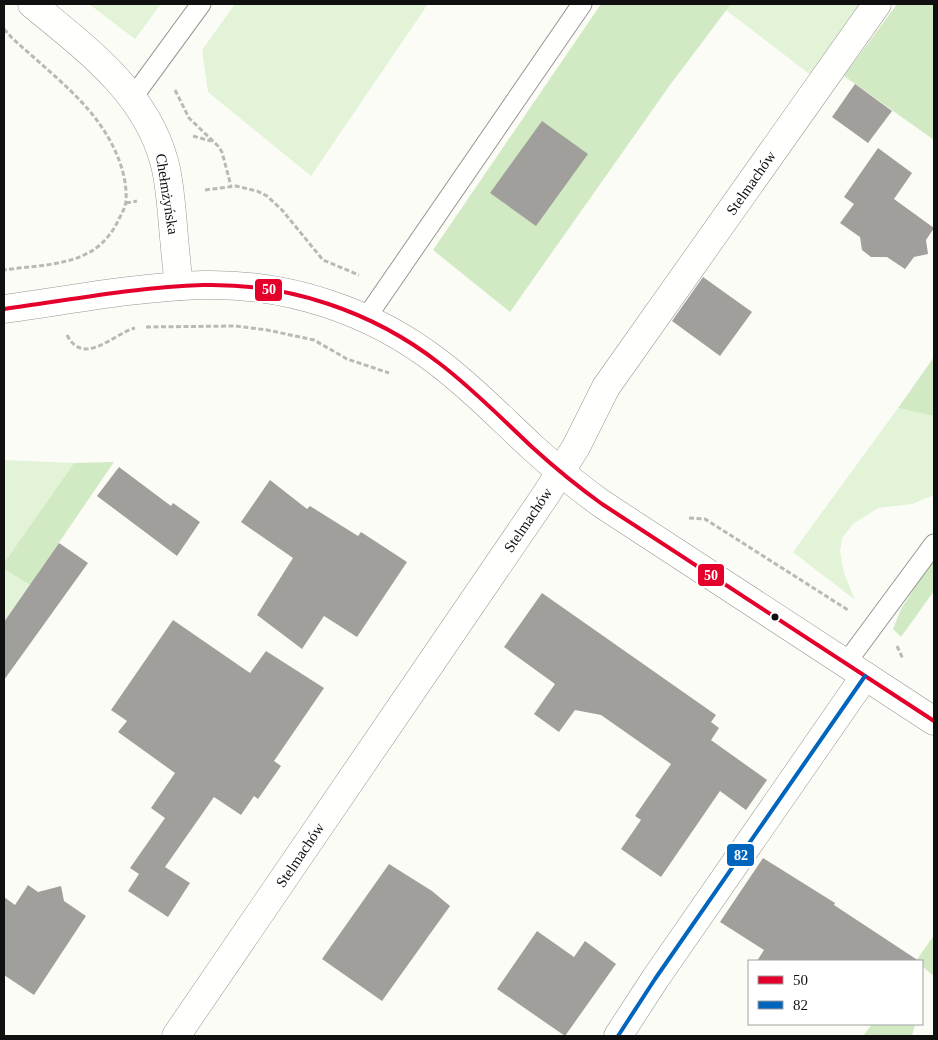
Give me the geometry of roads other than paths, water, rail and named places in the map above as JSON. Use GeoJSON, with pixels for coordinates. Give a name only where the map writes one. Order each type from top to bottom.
{"type":"FeatureCollection","features":[{"type":"Feature","properties":{"kind":"street","name":"Chełmżyńska"},"geometry":{"type":"LineString","coordinates":[[32,4],[105,65],[133,97],[151,128],[164,161],[168,180],[179,286]]}},
{"type":"Feature","properties":{"kind":"street","name":"Stelmachów"},"geometry":{"type":"LineString","coordinates":[[176,1036],[560,472],[576,447],[606,387],[877,4]]}},
{"type":"Feature","properties":{"kind":"street"},"geometry":{"type":"LineString","coordinates":[[4,308],[109,294],[205,285],[268,289],[313,299],[366,318],[395,333],[450,372],[560,472],[602,504],[934,721]]}},
{"type":"Feature","properties":{"kind":"street"},"geometry":{"type":"LineString","coordinates":[[618,1036],[856,669]]}},
{"type":"Feature","properties":{"kind":"lane"},"geometry":{"type":"LineString","coordinates":[[133,97],[200,4]]}},
{"type":"Feature","properties":{"kind":"lane"},"geometry":{"type":"LineString","coordinates":[[366,318],[582,4]]}},
{"type":"Feature","properties":{"kind":"lane"},"geometry":{"type":"LineString","coordinates":[[856,669],[934,544]]}}]}
